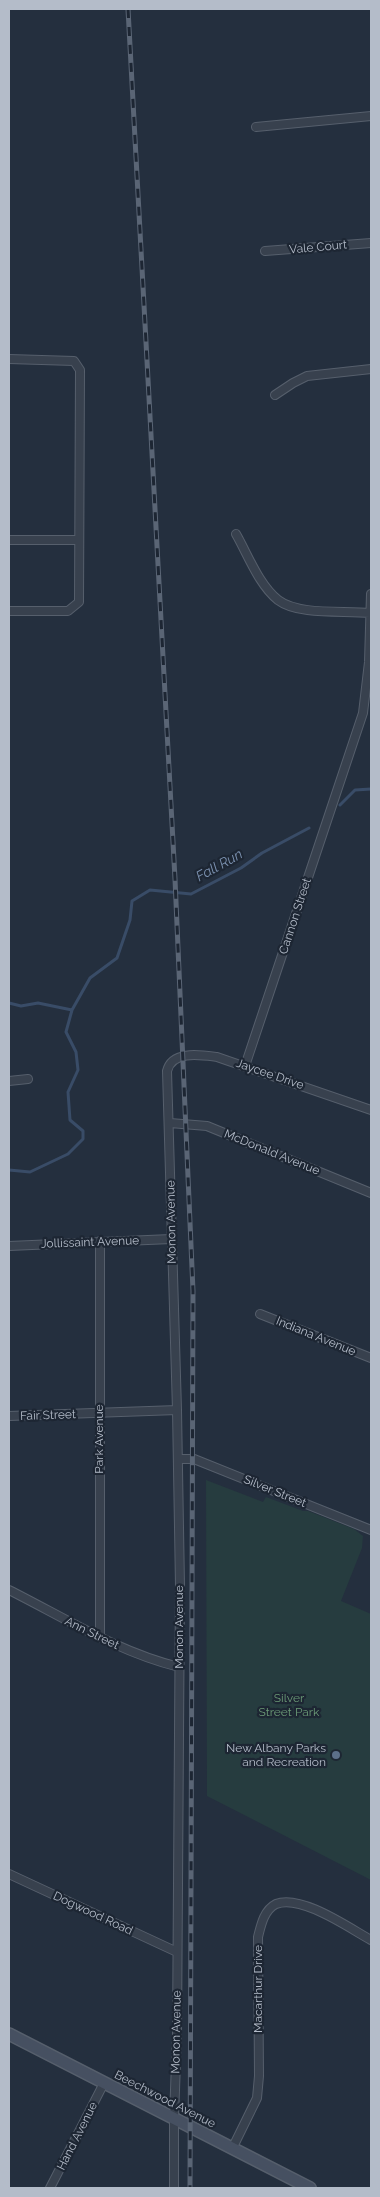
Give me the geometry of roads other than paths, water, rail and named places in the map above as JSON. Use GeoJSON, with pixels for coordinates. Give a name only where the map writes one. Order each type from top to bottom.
{"type":"FeatureCollection","features":[{"type":"Feature","properties":{"kind":"main road","name":"Beechwood Avenue"},"geometry":{"type":"LineString","coordinates":[[9,2034],[310,2188]]}},
{"type":"Feature","properties":{"kind":"street"},"geometry":{"type":"LineString","coordinates":[[256,127],[371,116]]}},
{"type":"Feature","properties":{"kind":"street","name":"Vale Court"},"geometry":{"type":"LineString","coordinates":[[265,251],[371,243]]}},
{"type":"Feature","properties":{"kind":"street"},"geometry":{"type":"LineString","coordinates":[[9,359],[74,361],[80,370],[79,602],[68,611],[9,611]]}},
{"type":"Feature","properties":{"kind":"street"},"geometry":{"type":"LineString","coordinates":[[275,395],[307,376],[371,369]]}},
{"type":"Feature","properties":{"kind":"street"},"geometry":{"type":"LineString","coordinates":[[236,534],[267,588],[280,601],[296,608],[370,613]]}},
{"type":"Feature","properties":{"kind":"street"},"geometry":{"type":"LineString","coordinates":[[9,540],[80,540]]}},
{"type":"Feature","properties":{"kind":"street","name":"Cannon Street"},"geometry":{"type":"LineString","coordinates":[[245,1066],[363,713],[366,695],[371,594]]}},
{"type":"Feature","properties":{"kind":"street","name":"Jaycee Drive"},"geometry":{"type":"LineString","coordinates":[[168,1066],[174,1059],[201,1055],[226,1060],[371,1110]]}},
{"type":"Feature","properties":{"kind":"street","name":"Monon Avenue"},"geometry":{"type":"LineString","coordinates":[[168,1066],[178,1459],[177,2034],[174,2188]]}},
{"type":"Feature","properties":{"kind":"street"},"geometry":{"type":"LineString","coordinates":[[9,1081],[28,1079]]}},
{"type":"Feature","properties":{"kind":"street","name":"McDonald Avenue"},"geometry":{"type":"LineString","coordinates":[[170,1124],[207,1126],[297,1161],[371,1193]]}},
{"type":"Feature","properties":{"kind":"street","name":"Jollissaint Avenue"},"geometry":{"type":"LineString","coordinates":[[9,1246],[171,1239]]}},
{"type":"Feature","properties":{"kind":"street","name":"Park Avenue"},"geometry":{"type":"LineString","coordinates":[[100,1241],[100,1637]]}},
{"type":"Feature","properties":{"kind":"street","name":"Indiana Avenue"},"geometry":{"type":"LineString","coordinates":[[260,1314],[371,1358]]}},
{"type":"Feature","properties":{"kind":"street","name":"Fair Street"},"geometry":{"type":"LineString","coordinates":[[9,1416],[177,1410]]}},
{"type":"Feature","properties":{"kind":"street","name":"Silver Street"},"geometry":{"type":"LineString","coordinates":[[178,1459],[194,1459],[371,1530]]}},
{"type":"Feature","properties":{"kind":"street","name":"Ann Street"},"geometry":{"type":"LineString","coordinates":[[9,1590],[126,1649],[179,1667]]}},
{"type":"Feature","properties":{"kind":"street","name":"Dogwood Road"},"geometry":{"type":"LineString","coordinates":[[9,1874],[177,1952]]}},
{"type":"Feature","properties":{"kind":"street","name":"Macarthur Drive"},"geometry":{"type":"LineString","coordinates":[[232,2149],[256,2098],[259,2076],[258,1937],[264,1916],[276,1904],[293,1902],[311,1908],[371,1940]]}},
{"type":"Feature","properties":{"kind":"street","name":"Hand Avenue"},"geometry":{"type":"LineString","coordinates":[[50,2188],[104,2083]]}},
{"type":"Feature","properties":{"kind":"waterway","name":"Fall Run"},"geometry":{"type":"LineString","coordinates":[[340,805],[355,790],[371,789]]}},
{"type":"Feature","properties":{"kind":"waterway","name":"Fall Run"},"geometry":{"type":"LineString","coordinates":[[9,1170],[30,1172],[68,1154],[83,1139],[83,1131],[70,1120],[68,1092],[78,1070],[76,1052],[66,1032],[72,1010],[90,978],[117,958],[130,920],[132,901],[150,890],[191,894],[241,868],[262,853],[309,828]]}},
{"type":"Feature","properties":{"kind":"waterway"},"geometry":{"type":"LineString","coordinates":[[9,1003],[21,1006],[38,1003],[72,1010]]}},
{"type":"Feature","properties":{"kind":"railway"},"geometry":{"type":"LineString","coordinates":[[128,9],[175,879],[193,1291],[190,2188]]}},
{"type":"Feature","properties":{"kind":"place","name":"New Albany Parks and Recreation"},"geometry":{"type":"Point","coordinates":[336,1755]}},
{"type":"Feature","properties":{"kind":"park label","name":"Silver Street Park"},"geometry":{"type":"Point","coordinates":[289,1705]}}]}
